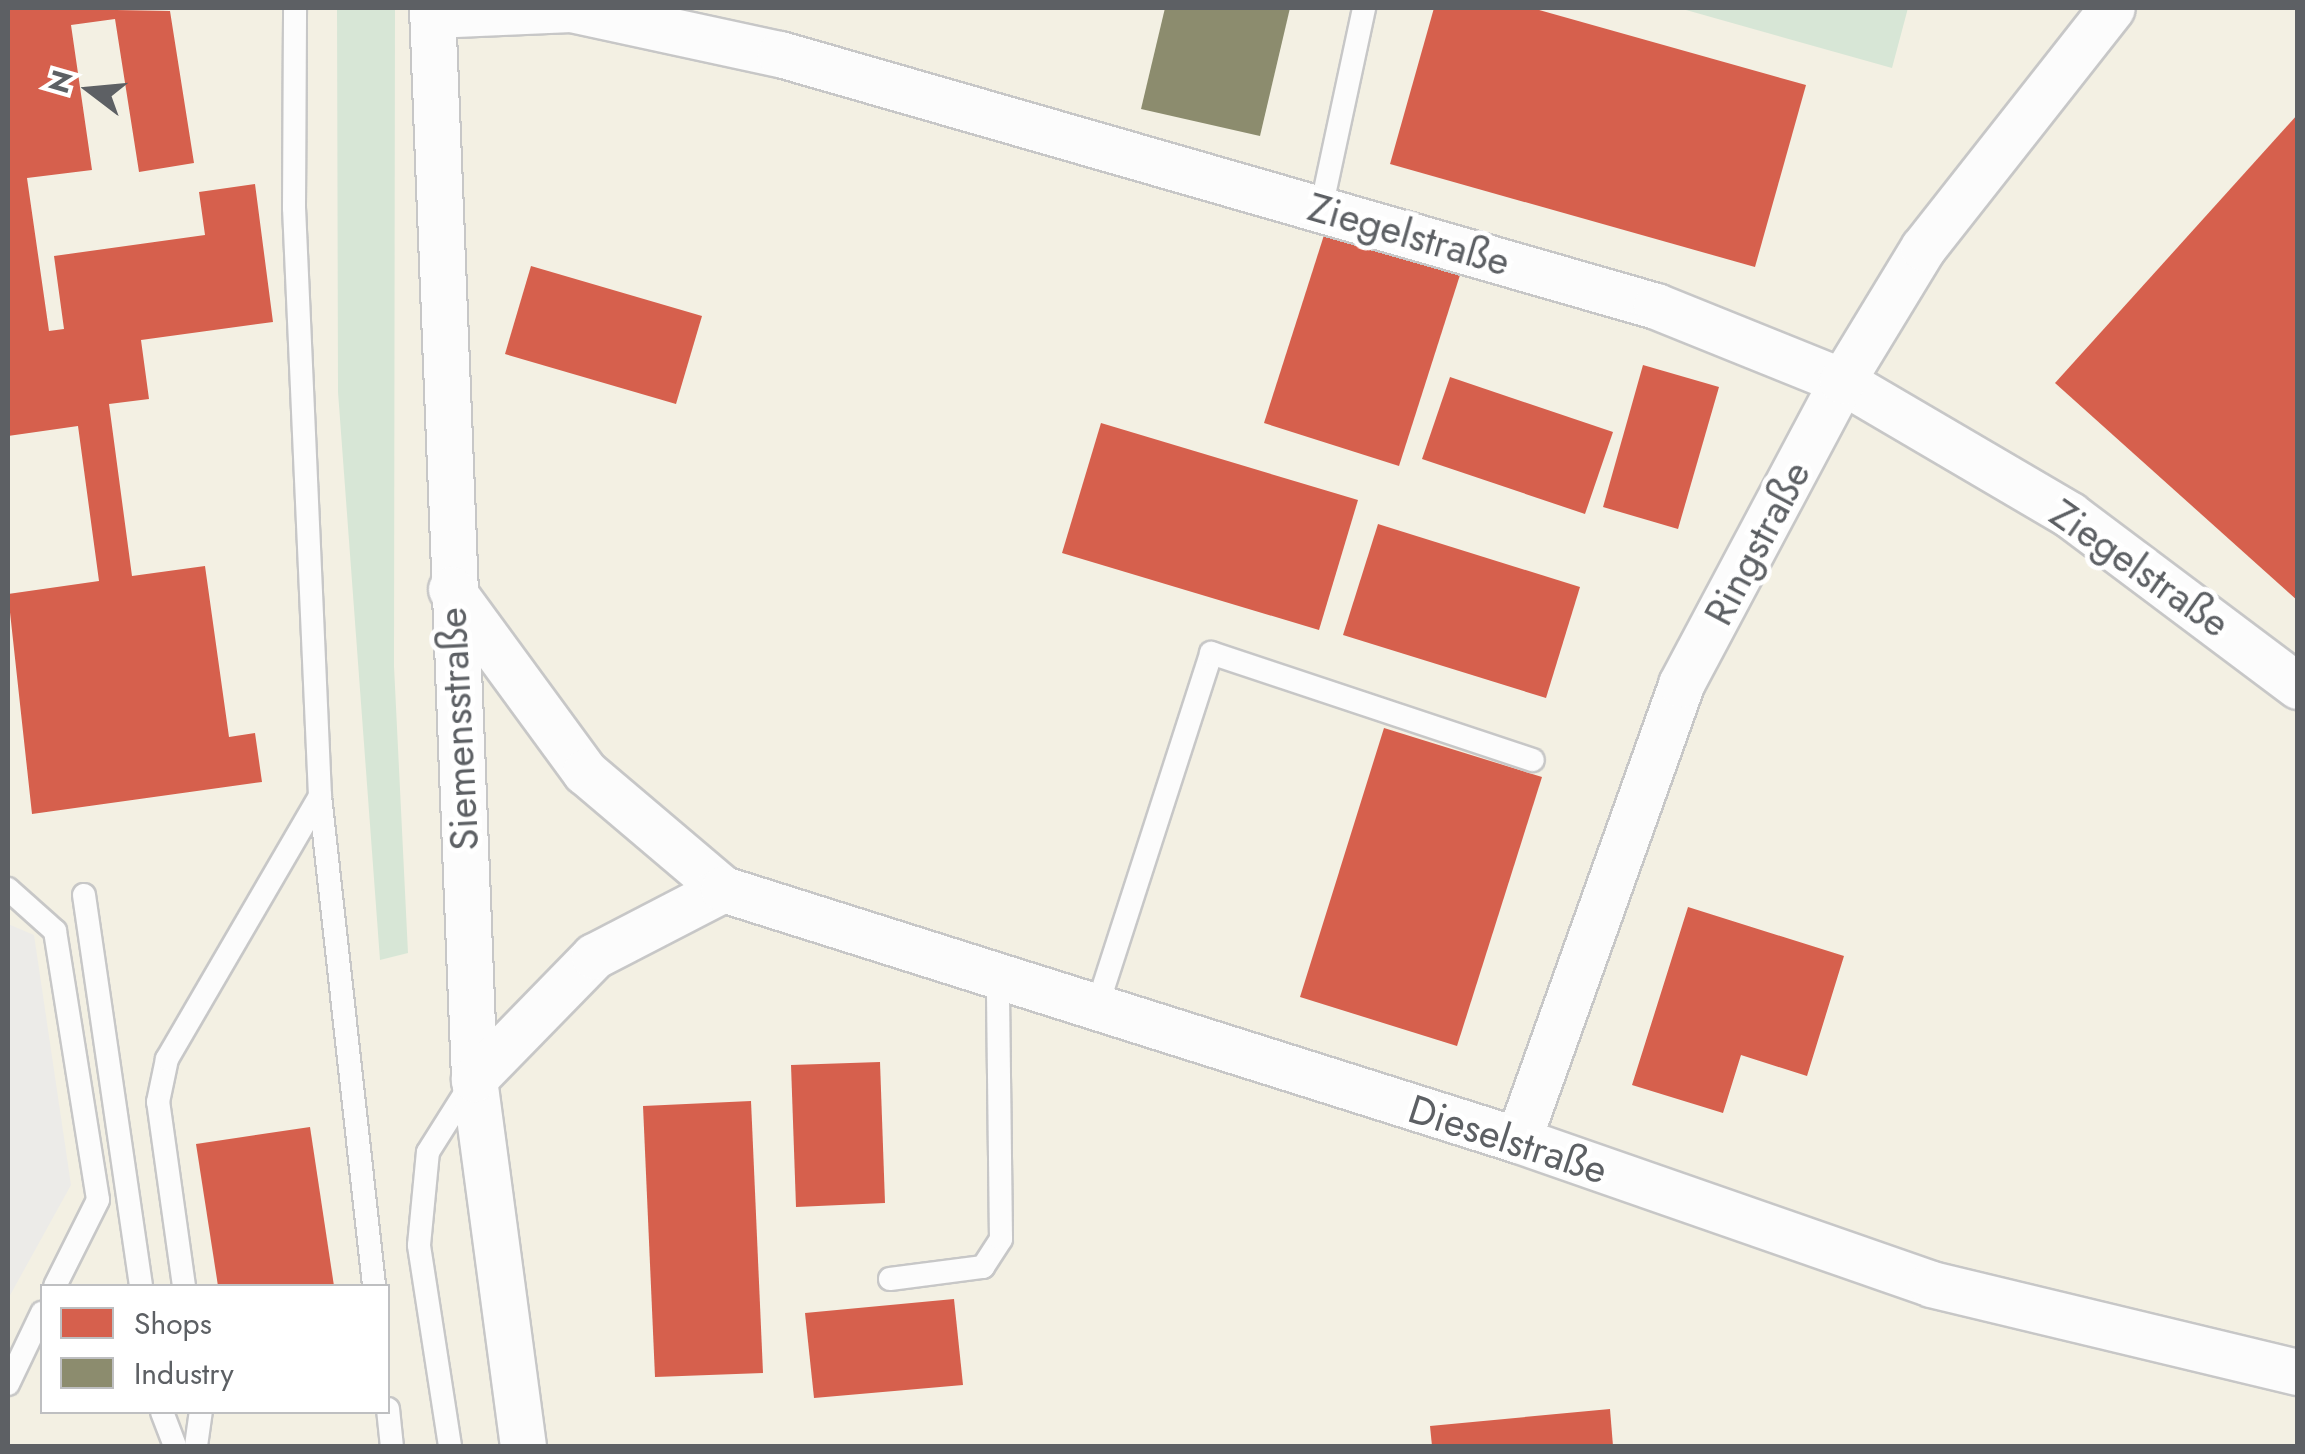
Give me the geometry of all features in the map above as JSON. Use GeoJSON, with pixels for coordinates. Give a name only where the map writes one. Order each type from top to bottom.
{"type":"FeatureCollection","features":[{"type":"Feature","properties":{"kind":"street","name":"Ringstraße"},"geometry":{"type":"LineString","coordinates":[[1518,1140],[1681,684],[1842,381],[1924,248],[2112,8]]}},
{"type":"Feature","properties":{"kind":"street","name":"Ziegelstraße"},"geometry":{"type":"LineString","coordinates":[[432,11],[572,9],[761,50],[1656,306],[1842,381],[2070,515],[2298,686]]}},
{"type":"Feature","properties":{"kind":"street","name":"Siemensstraße"},"geometry":{"type":"LineString","coordinates":[[432,11],[474,1079],[523,1446]]}},
{"type":"Feature","properties":{"kind":"street","name":"Dieselstraße"},"geometry":{"type":"LineString","coordinates":[[452,589],[586,772],[723,889],[1518,1140],[1931,1284],[2298,1372]]}},
{"type":"Feature","properties":{"kind":"street"},"geometry":{"type":"LineString","coordinates":[[474,1079],[594,956],[723,889]]}},
{"type":"Feature","properties":{"kind":"lane"},"geometry":{"type":"LineString","coordinates":[[295,8],[294,208],[320,796],[374,1284]]}},
{"type":"Feature","properties":{"kind":"lane"},"geometry":{"type":"LineString","coordinates":[[1321,209],[1364,8]]}},
{"type":"Feature","properties":{"kind":"lane"},"geometry":{"type":"LineString","coordinates":[[1096,1007],[1211,653],[1532,760]]}},
{"type":"Feature","properties":{"kind":"lane"},"geometry":{"type":"LineString","coordinates":[[184,1284],[158,1102],[166,1060],[320,796]]}},
{"type":"Feature","properties":{"kind":"lane"},"geometry":{"type":"LineString","coordinates":[[8,889],[55,931],[98,1200],[56,1284]]}},
{"type":"Feature","properties":{"kind":"lane"},"geometry":{"type":"LineString","coordinates":[[84,895],[141,1284]]}},
{"type":"Feature","properties":{"kind":"lane"},"geometry":{"type":"LineString","coordinates":[[890,1280],[983,1268],[1001,1239],[998,976]]}},
{"type":"Feature","properties":{"kind":"lane"},"geometry":{"type":"LineString","coordinates":[[450,1446],[419,1246],[428,1152],[474,1079]]}},
{"type":"Feature","properties":{"kind":"lane"},"geometry":{"type":"LineString","coordinates":[[8,1384],[40,1317]]}},
{"type":"Feature","properties":{"kind":"lane"},"geometry":{"type":"LineString","coordinates":[[163,1414],[175,1446]]}},
{"type":"Feature","properties":{"kind":"lane"},"geometry":{"type":"LineString","coordinates":[[196,1446],[201,1414]]}},
{"type":"Feature","properties":{"kind":"lane"},"geometry":{"type":"LineString","coordinates":[[389,1414],[392,1446]]}},
{"type":"Feature","properties":{"kind":"shaded area"},"geometry":{"type":"Polygon","coordinates":[[[8,8],[2297,8],[2297,1446],[8,1446],[8,1299],[71,1185],[34,935],[8,924],[8,8]]]}},
{"type":"Feature","properties":{"kind":"green space"},"geometry":{"type":"Polygon","coordinates":[[[337,8],[395,8],[394,666],[408,953],[380,960],[338,392],[337,8]]]}},
{"type":"Feature","properties":{"kind":"green space"},"geometry":{"type":"Polygon","coordinates":[[[1679,8],[1908,8],[1892,68],[1679,8]]]}},
{"type":"Feature","properties":{"kind":"building: Shops"},"geometry":{"type":"Polygon","coordinates":[[[8,8],[170,11],[194,163],[139,172],[115,19],[71,25],[92,170],[27,178],[49,331],[64,329],[54,256],[205,235],[199,192],[255,184],[273,322],[141,340],[149,399],[109,404],[132,576],[205,566],[229,737],[255,733],[262,782],[32,814],[8,594],[99,581],[78,426],[8,436],[8,8]]]}},
{"type":"Feature","properties":{"kind":"building: Shops"},"geometry":{"type":"Polygon","coordinates":[[[1434,8],[1532,8],[1806,85],[1755,267],[1390,164],[1434,8]]]}},
{"type":"Feature","properties":{"kind":"building: Shops"},"geometry":{"type":"Polygon","coordinates":[[[2298,114],[2298,601],[2055,383],[2298,114]]]}},
{"type":"Feature","properties":{"kind":"building: Shops"},"geometry":{"type":"Polygon","coordinates":[[[1325,232],[1460,275],[1399,466],[1264,423],[1325,232]]]}},
{"type":"Feature","properties":{"kind":"building: Shops"},"geometry":{"type":"Polygon","coordinates":[[[531,266],[702,316],[676,404],[505,354],[531,266]]]}},
{"type":"Feature","properties":{"kind":"building: Shops"},"geometry":{"type":"Polygon","coordinates":[[[1643,365],[1719,387],[1678,529],[1603,507],[1643,365]]]}},
{"type":"Feature","properties":{"kind":"building: Shops"},"geometry":{"type":"Polygon","coordinates":[[[1450,377],[1613,432],[1585,514],[1422,459],[1450,377]]]}},
{"type":"Feature","properties":{"kind":"building: Shops"},"geometry":{"type":"Polygon","coordinates":[[[1101,423],[1358,500],[1319,630],[1062,553],[1101,423]]]}},
{"type":"Feature","properties":{"kind":"building: Shops"},"geometry":{"type":"Polygon","coordinates":[[[1378,524],[1580,587],[1546,698],[1343,635],[1378,524]]]}},
{"type":"Feature","properties":{"kind":"building: Shops"},"geometry":{"type":"Polygon","coordinates":[[[1384,728],[1542,777],[1457,1046],[1300,997],[1384,728]]]}},
{"type":"Feature","properties":{"kind":"building: Shops"},"geometry":{"type":"Polygon","coordinates":[[[1688,907],[1844,956],[1807,1076],[1741,1055],[1723,1113],[1632,1085],[1688,907]]]}},
{"type":"Feature","properties":{"kind":"building: Shops"},"geometry":{"type":"Polygon","coordinates":[[[880,1062],[885,1203],[796,1207],[791,1065],[880,1062]]]}},
{"type":"Feature","properties":{"kind":"building: Shops"},"geometry":{"type":"Polygon","coordinates":[[[751,1101],[763,1373],[655,1377],[643,1106],[751,1101]]]}},
{"type":"Feature","properties":{"kind":"building: Shops"},"geometry":{"type":"Polygon","coordinates":[[[310,1127],[334,1284],[218,1284],[196,1144],[310,1127]]]}},
{"type":"Feature","properties":{"kind":"building: Shops"},"geometry":{"type":"Polygon","coordinates":[[[954,1299],[963,1385],[814,1398],[805,1313],[954,1299]]]}},
{"type":"Feature","properties":{"kind":"building: Shops"},"geometry":{"type":"Polygon","coordinates":[[[1610,1409],[1613,1446],[1432,1446],[1430,1426],[1610,1409]]]}},
{"type":"Feature","properties":{"kind":"building: Industry"},"geometry":{"type":"Polygon","coordinates":[[[1165,8],[1290,8],[1260,136],[1141,109],[1165,8]]]}}]}
